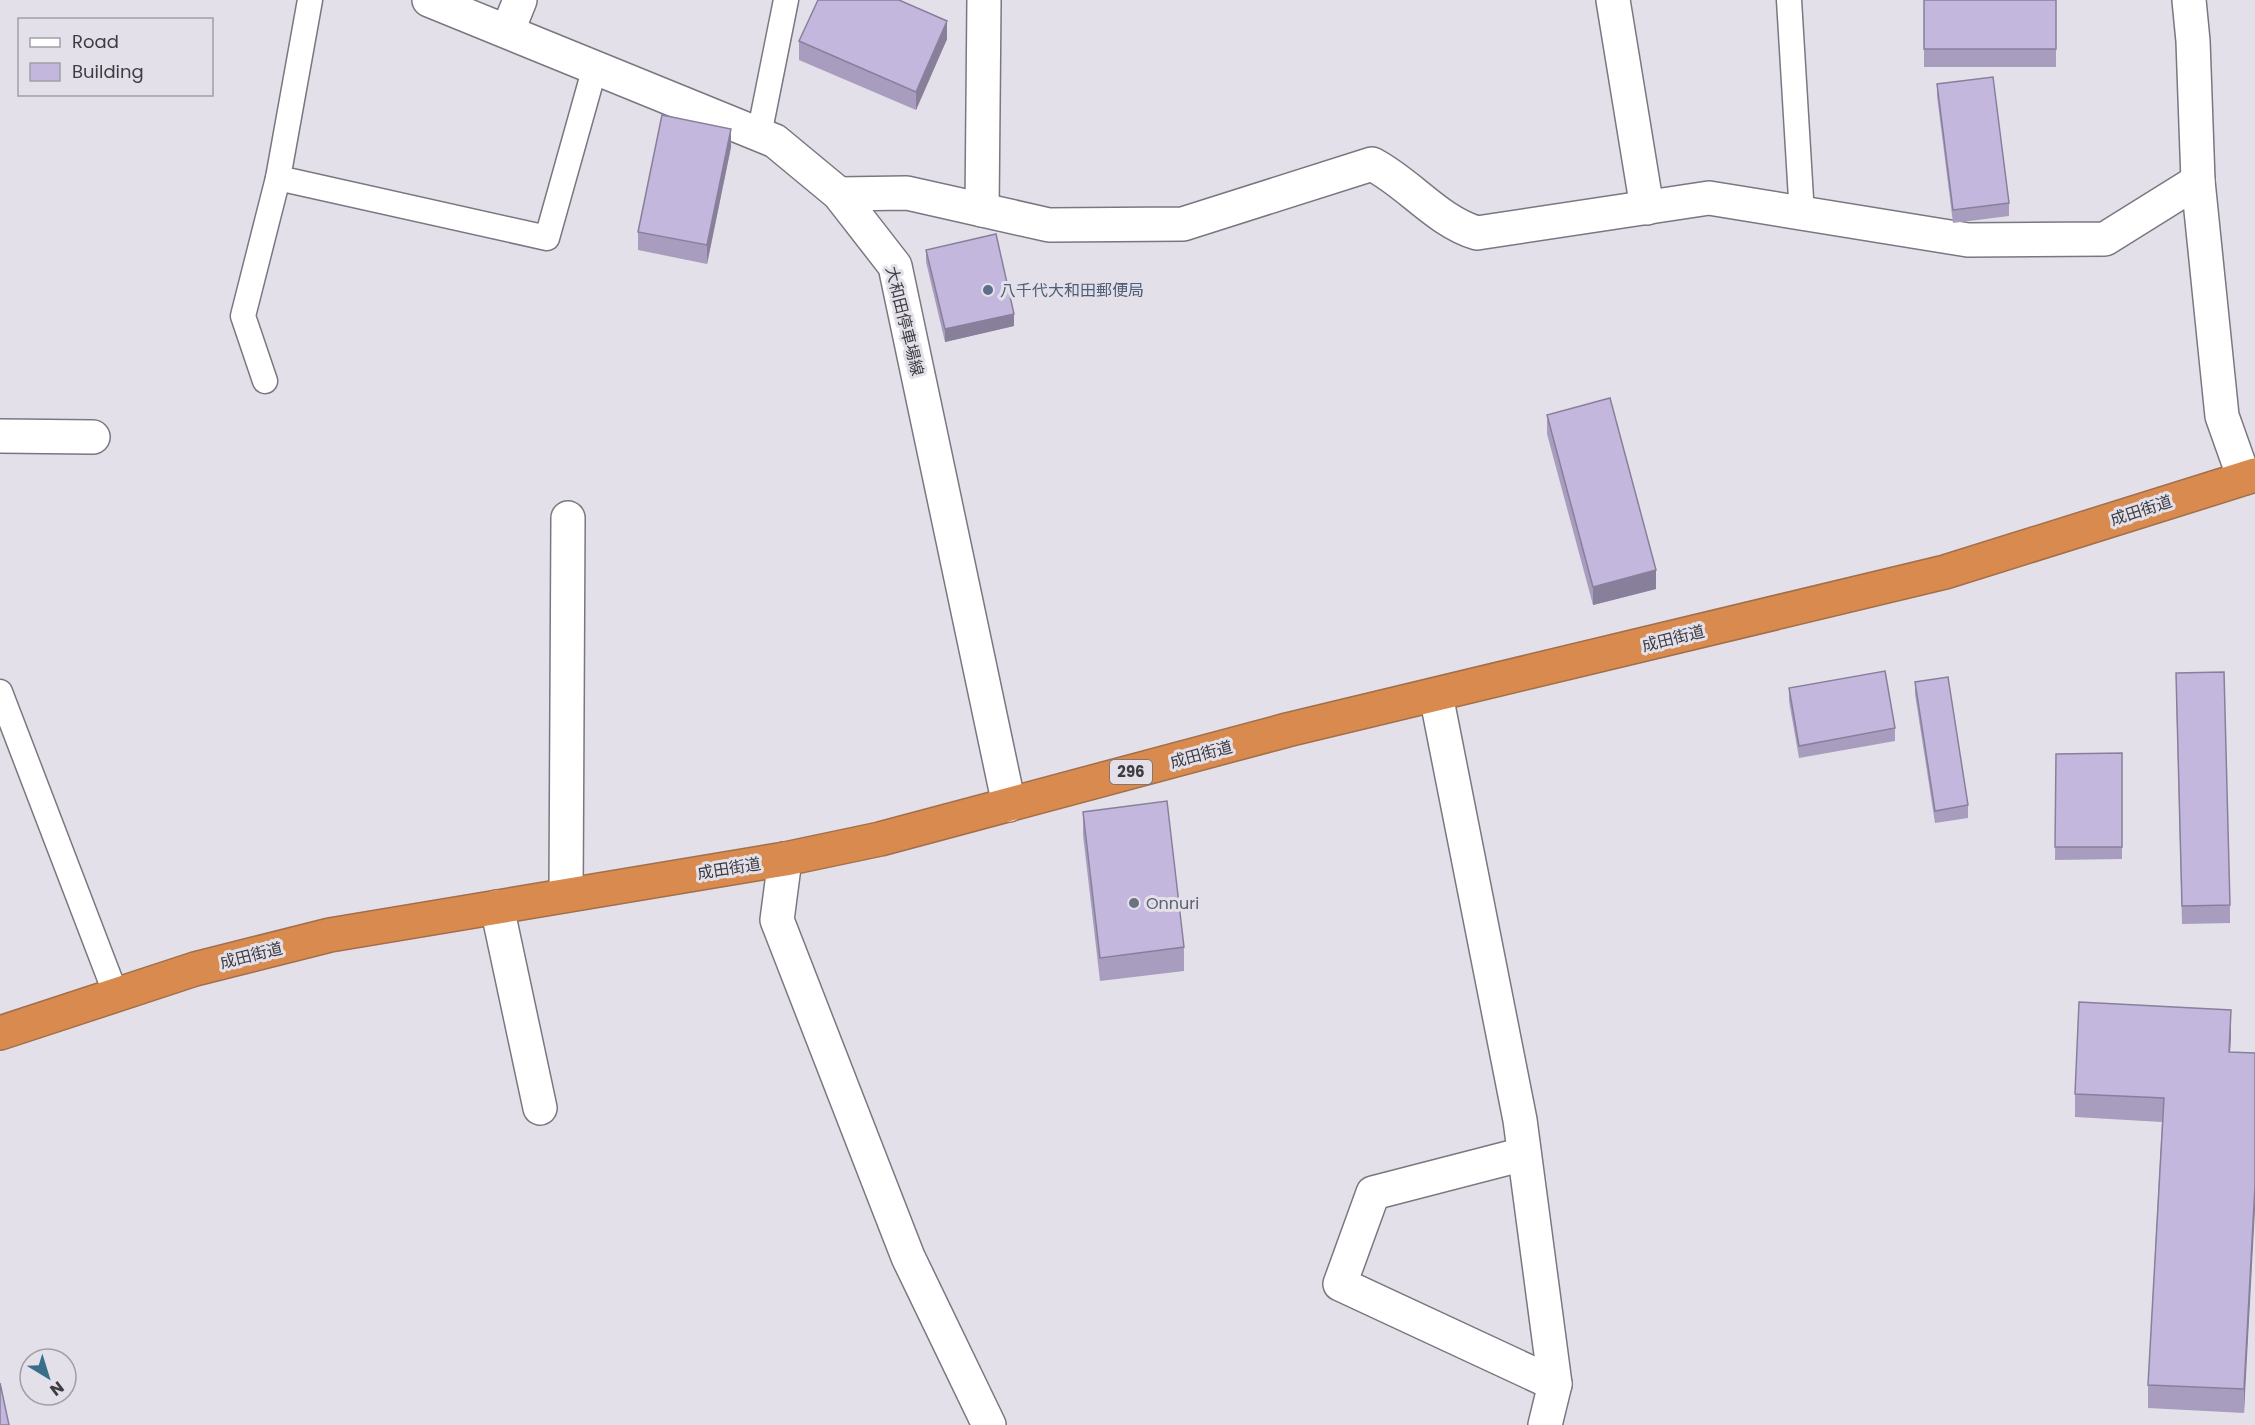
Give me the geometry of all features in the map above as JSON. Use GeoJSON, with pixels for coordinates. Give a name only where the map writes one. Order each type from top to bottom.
{"type":"FeatureCollection","features":[{"type":"Feature","properties":{"kind":"highway","name":"成田街道"},"geometry":{"type":"LineString","coordinates":[[0,1033],[195,969],[330,935],[785,859],[880,840],[1287,730],[1945,572],[2249,476]]}},
{"type":"Feature","properties":{"kind":"street","name":"大和田停車場線"},"geometry":{"type":"LineString","coordinates":[[429,0],[508,30],[775,141],[839,195],[895,266],[1009,805]]}},
{"type":"Feature","properties":{"kind":"street"},"geometry":{"type":"LineString","coordinates":[[508,30],[520,0]]}},
{"type":"Feature","properties":{"kind":"street"},"geometry":{"type":"LineString","coordinates":[[982,210],[984,0]]}},
{"type":"Feature","properties":{"kind":"street"},"geometry":{"type":"LineString","coordinates":[[1613,0],[1647,208]]}},
{"type":"Feature","properties":{"kind":"street"},"geometry":{"type":"LineString","coordinates":[[2189,0],[2193,40],[2198,181],[2222,416],[2249,476]]}},
{"type":"Feature","properties":{"kind":"street"},"geometry":{"type":"LineString","coordinates":[[839,195],[906,193],[1048,225],[1183,224],[1372,164],[1394,176],[1457,227],[1477,233],[1709,198],[1802,215],[1968,240],[2105,239],[2198,181]]}},
{"type":"Feature","properties":{"kind":"street"},"geometry":{"type":"LineString","coordinates":[[0,436],[93,437]]}},
{"type":"Feature","properties":{"kind":"street"},"geometry":{"type":"LineString","coordinates":[[566,895],[568,518]]}},
{"type":"Feature","properties":{"kind":"street"},"geometry":{"type":"LineString","coordinates":[[1436,695],[1524,1154],[1555,1384],[1545,1425]]}},
{"type":"Feature","properties":{"kind":"street"},"geometry":{"type":"LineString","coordinates":[[785,859],[777,920],[908,1257],[989,1425]]}},
{"type":"Feature","properties":{"kind":"street"},"geometry":{"type":"LineString","coordinates":[[496,907],[540,1108]]}},
{"type":"Feature","properties":{"kind":"street"},"geometry":{"type":"LineString","coordinates":[[1524,1154],[1373,1193],[1340,1284],[1555,1384]]}},
{"type":"Feature","properties":{"kind":"lane"},"geometry":{"type":"LineString","coordinates":[[265,381],[243,316],[278,178],[310,0]]}},
{"type":"Feature","properties":{"kind":"lane"},"geometry":{"type":"LineString","coordinates":[[759,135],[786,0]]}},
{"type":"Feature","properties":{"kind":"lane"},"geometry":{"type":"LineString","coordinates":[[1789,0],[1802,215]]}},
{"type":"Feature","properties":{"kind":"lane"},"geometry":{"type":"LineString","coordinates":[[278,178],[547,238],[596,67]]}},
{"type":"Feature","properties":{"kind":"lane"},"geometry":{"type":"LineString","coordinates":[[0,692],[116,995]]}},
{"type":"Feature","properties":{"kind":"building"},"geometry":{"type":"Polygon","coordinates":[[[818,0],[899,0],[947,21],[916,92],[799,41],[818,0]]]}},
{"type":"Feature","properties":{"kind":"building"},"geometry":{"type":"Polygon","coordinates":[[[1924,0],[2056,0],[2056,49],[1924,49],[1924,0]]]}},
{"type":"Feature","properties":{"kind":"building"},"geometry":{"type":"Polygon","coordinates":[[[1993,77],[2009,203],[1953,210],[1937,84],[1993,77]]]}},
{"type":"Feature","properties":{"kind":"building"},"geometry":{"type":"Polygon","coordinates":[[[662,115],[731,129],[707,245],[638,232],[662,115]]]}},
{"type":"Feature","properties":{"kind":"building"},"geometry":{"type":"Polygon","coordinates":[[[996,234],[1014,314],[945,329],[926,250],[996,234]]]}},
{"type":"Feature","properties":{"kind":"building"},"geometry":{"type":"Polygon","coordinates":[[[1610,398],[1656,570],[1593,587],[1547,415],[1610,398]]]}},
{"type":"Feature","properties":{"kind":"building"},"geometry":{"type":"Polygon","coordinates":[[[1885,671],[1895,728],[1799,746],[1789,688],[1885,671]]]}},
{"type":"Feature","properties":{"kind":"building"},"geometry":{"type":"Polygon","coordinates":[[[2224,672],[2230,905],[2182,906],[2176,673],[2224,672]]]}},
{"type":"Feature","properties":{"kind":"building"},"geometry":{"type":"Polygon","coordinates":[[[1948,677],[1968,805],[1935,811],[1915,682],[1948,677]]]}},
{"type":"Feature","properties":{"kind":"building"},"geometry":{"type":"Polygon","coordinates":[[[2122,753],[2122,847],[2055,847],[2056,754],[2122,753]]]}},
{"type":"Feature","properties":{"kind":"building","name":"Onnuri"},"geometry":{"type":"Polygon","coordinates":[[[1167,801],[1184,947],[1100,958],[1083,812],[1167,801]]]}},
{"type":"Feature","properties":{"kind":"building"},"geometry":{"type":"Polygon","coordinates":[[[2079,1002],[2231,1010],[2229,1052],[2255,1053],[2255,1186],[2244,1389],[2148,1385],[2164,1098],[2075,1094],[2079,1002]]]}},
{"type":"Feature","properties":{"kind":"building"},"geometry":{"type":"Polygon","coordinates":[[[0,1383],[9,1425],[0,1425],[0,1383]]]}},
{"type":"Feature","properties":{"kind":"place","name":"八千代大和田郵便局"},"geometry":{"type":"Point","coordinates":[988,290]}},
{"type":"Feature","properties":{"kind":"place","name":"Onnuri"},"geometry":{"type":"Point","coordinates":[1134,903]}}]}
